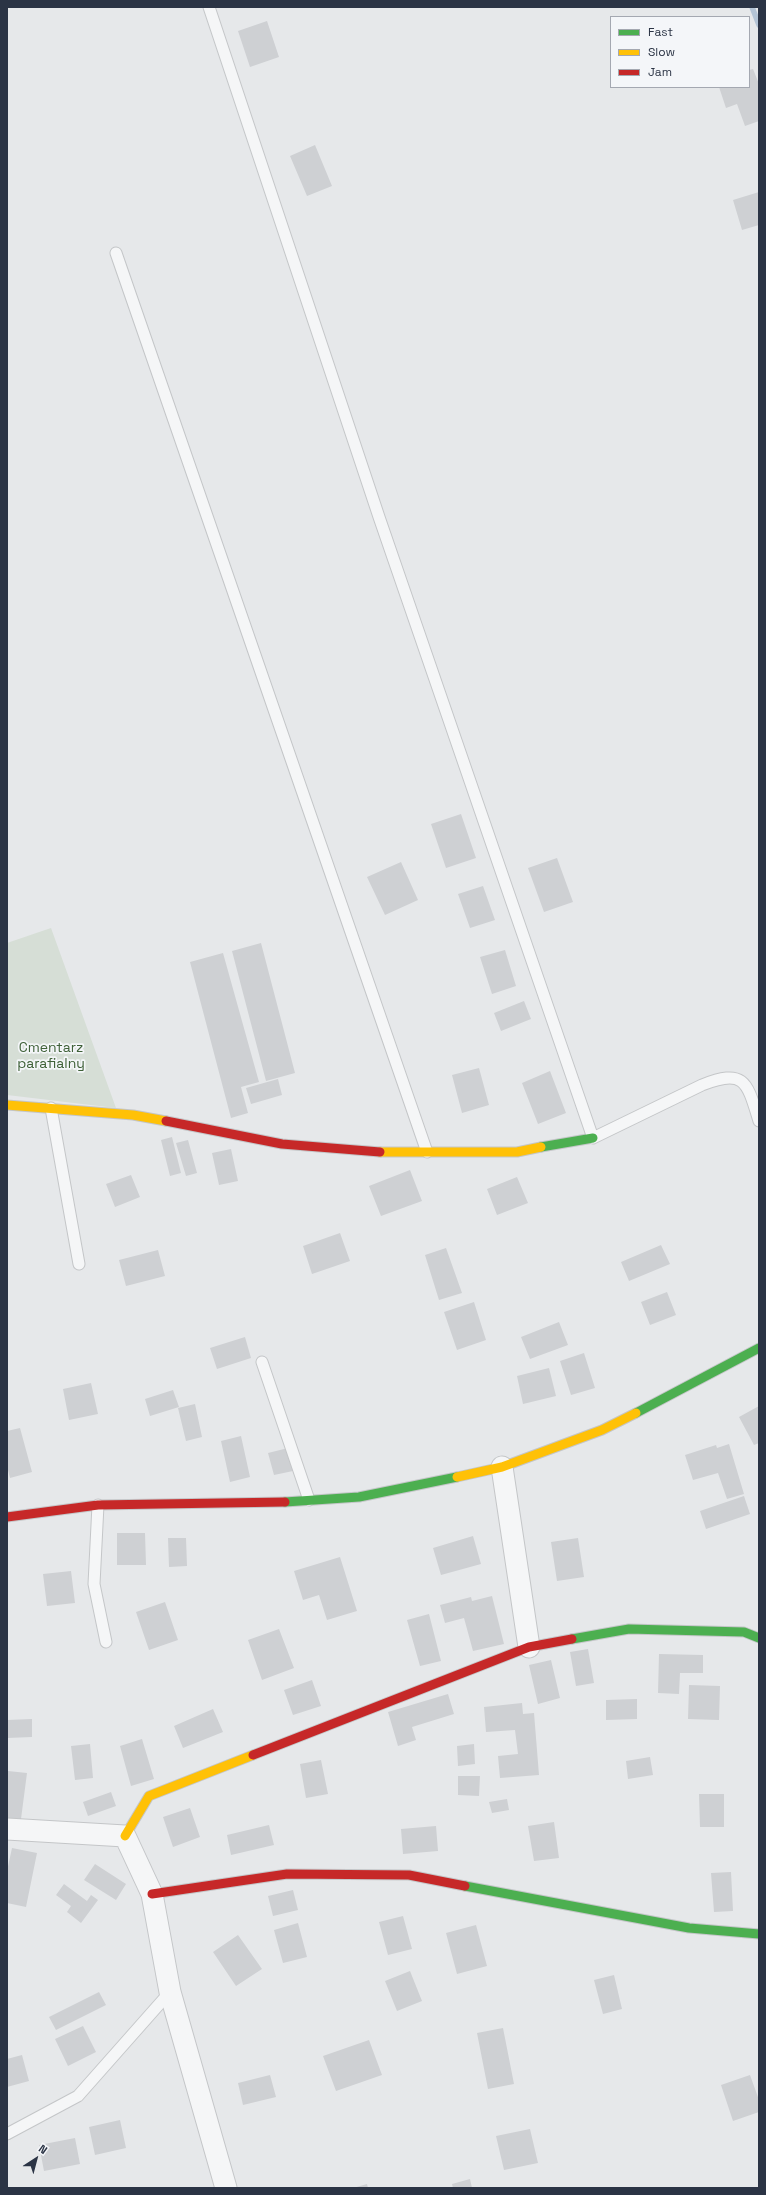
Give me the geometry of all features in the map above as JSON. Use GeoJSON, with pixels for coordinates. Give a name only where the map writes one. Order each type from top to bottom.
{"type":"FeatureCollection","features":[{"type":"Feature","properties":{"kind":"street"},"geometry":{"type":"LineString","coordinates":[[7,1105],[133,1115],[282,1144],[385,1152],[517,1152],[593,1138]]}},
{"type":"Feature","properties":{"kind":"street"},"geometry":{"type":"LineString","coordinates":[[7,1517],[98,1505],[262,1503],[359,1497],[502,1467],[602,1430],[671,1396],[759,1348]]}},
{"type":"Feature","properties":{"kind":"street"},"geometry":{"type":"LineString","coordinates":[[502,1467],[530,1647]]}},
{"type":"Feature","properties":{"kind":"street"},"geometry":{"type":"LineString","coordinates":[[125,1836],[149,1796],[530,1647],[629,1630],[744,1632],[759,1638]]}},
{"type":"Feature","properties":{"kind":"street"},"geometry":{"type":"LineString","coordinates":[[7,1829],[125,1836]]}},
{"type":"Feature","properties":{"kind":"street"},"geometry":{"type":"LineString","coordinates":[[125,1836],[152,1894],[170,1992],[226,2188]]}},
{"type":"Feature","properties":{"kind":"street"},"geometry":{"type":"LineString","coordinates":[[152,1894],[287,1874],[409,1875],[689,1928],[759,1934]]}},
{"type":"Feature","properties":{"kind":"lane"},"geometry":{"type":"LineString","coordinates":[[209,7],[379,517],[593,1138],[702,1085],[733,1076],[744,1082],[752,1096],[759,1121]]}},
{"type":"Feature","properties":{"kind":"lane"},"geometry":{"type":"LineString","coordinates":[[116,253],[427,1152]]}},
{"type":"Feature","properties":{"kind":"lane"},"geometry":{"type":"LineString","coordinates":[[51,1108],[79,1264]]}},
{"type":"Feature","properties":{"kind":"lane"},"geometry":{"type":"LineString","coordinates":[[262,1362],[309,1500]]}},
{"type":"Feature","properties":{"kind":"lane"},"geometry":{"type":"LineString","coordinates":[[98,1505],[94,1584],[106,1642]]}},
{"type":"Feature","properties":{"kind":"lane"},"geometry":{"type":"LineString","coordinates":[[7,2134],[78,2096],[170,1992]]}},
{"type":"Feature","properties":{"kind":"green space","name":"Cmentarz parafialny"},"geometry":{"type":"Polygon","coordinates":[[[51,928],[116,1108],[7,1095],[7,943],[51,928]]]}},
{"type":"Feature","properties":{"kind":"building"},"geometry":{"type":"Polygon","coordinates":[[[267,21],[279,57],[250,67],[238,31],[267,21]]]}},
{"type":"Feature","properties":{"kind":"building"},"geometry":{"type":"Polygon","coordinates":[[[753,69],[759,84],[759,121],[745,126],[737,104],[726,108],[719,88],[750,88],[750,70],[753,69]]]}},
{"type":"Feature","properties":{"kind":"building"},"geometry":{"type":"Polygon","coordinates":[[[315,145],[332,186],[307,196],[290,156],[315,145]]]}},
{"type":"Feature","properties":{"kind":"building"},"geometry":{"type":"Polygon","coordinates":[[[759,192],[759,225],[742,230],[733,200],[759,192]]]}},
{"type":"Feature","properties":{"kind":"building"},"geometry":{"type":"Polygon","coordinates":[[[461,814],[476,858],[446,868],[431,824],[461,814]]]}},
{"type":"Feature","properties":{"kind":"building"},"geometry":{"type":"Polygon","coordinates":[[[557,858],[573,902],[544,912],[528,868],[557,858]]]}},
{"type":"Feature","properties":{"kind":"building"},"geometry":{"type":"Polygon","coordinates":[[[401,862],[418,900],[385,915],[367,877],[401,862]]]}},
{"type":"Feature","properties":{"kind":"building"},"geometry":{"type":"Polygon","coordinates":[[[483,886],[495,920],[470,928],[458,894],[483,886]]]}},
{"type":"Feature","properties":{"kind":"building"},"geometry":{"type":"Polygon","coordinates":[[[261,943],[295,1073],[266,1081],[232,951],[261,943]]]}},
{"type":"Feature","properties":{"kind":"building"},"geometry":{"type":"Polygon","coordinates":[[[505,950],[516,986],[492,994],[480,957],[505,950]]]}},
{"type":"Feature","properties":{"kind":"building"},"geometry":{"type":"Polygon","coordinates":[[[223,953],[259,1082],[241,1087],[248,1113],[231,1118],[190,962],[223,953]]]}},
{"type":"Feature","properties":{"kind":"building"},"geometry":{"type":"Polygon","coordinates":[[[524,1001],[531,1019],[501,1031],[494,1013],[524,1001]]]}},
{"type":"Feature","properties":{"kind":"building"},"geometry":{"type":"Polygon","coordinates":[[[479,1068],[489,1105],[462,1113],[452,1075],[479,1068]]]}},
{"type":"Feature","properties":{"kind":"building"},"geometry":{"type":"Polygon","coordinates":[[[550,1071],[566,1113],[538,1124],[522,1083],[550,1071]]]}},
{"type":"Feature","properties":{"kind":"building"},"geometry":{"type":"Polygon","coordinates":[[[278,1079],[282,1095],[251,1104],[246,1088],[278,1079]]]}},
{"type":"Feature","properties":{"kind":"building"},"geometry":{"type":"Polygon","coordinates":[[[172,1137],[181,1173],[170,1176],[161,1140],[172,1137]]]}},
{"type":"Feature","properties":{"kind":"building"},"geometry":{"type":"Polygon","coordinates":[[[188,1140],[197,1173],[186,1176],[176,1143],[188,1140]]]}},
{"type":"Feature","properties":{"kind":"building"},"geometry":{"type":"Polygon","coordinates":[[[231,1149],[238,1181],[219,1185],[212,1153],[231,1149]]]}},
{"type":"Feature","properties":{"kind":"building"},"geometry":{"type":"Polygon","coordinates":[[[410,1170],[422,1201],[381,1216],[369,1186],[410,1170]]]}},
{"type":"Feature","properties":{"kind":"building"},"geometry":{"type":"Polygon","coordinates":[[[131,1175],[140,1197],[115,1207],[106,1184],[131,1175]]]}},
{"type":"Feature","properties":{"kind":"building"},"geometry":{"type":"Polygon","coordinates":[[[517,1177],[528,1203],[497,1215],[487,1189],[517,1177]]]}},
{"type":"Feature","properties":{"kind":"building"},"geometry":{"type":"Polygon","coordinates":[[[340,1233],[350,1261],[312,1274],[303,1246],[340,1233]]]}},
{"type":"Feature","properties":{"kind":"building"},"geometry":{"type":"Polygon","coordinates":[[[661,1245],[670,1264],[629,1281],[621,1262],[661,1245]]]}},
{"type":"Feature","properties":{"kind":"building"},"geometry":{"type":"Polygon","coordinates":[[[446,1248],[462,1293],[439,1300],[425,1255],[446,1248]]]}},
{"type":"Feature","properties":{"kind":"building"},"geometry":{"type":"Polygon","coordinates":[[[158,1250],[165,1276],[126,1286],[119,1260],[158,1250]]]}},
{"type":"Feature","properties":{"kind":"building"},"geometry":{"type":"Polygon","coordinates":[[[667,1292],[676,1315],[650,1325],[641,1302],[667,1292]]]}},
{"type":"Feature","properties":{"kind":"building"},"geometry":{"type":"Polygon","coordinates":[[[474,1302],[486,1340],[457,1350],[444,1312],[474,1302]]]}},
{"type":"Feature","properties":{"kind":"building"},"geometry":{"type":"Polygon","coordinates":[[[559,1322],[568,1345],[530,1359],[521,1337],[559,1322]]]}},
{"type":"Feature","properties":{"kind":"building"},"geometry":{"type":"Polygon","coordinates":[[[245,1337],[251,1358],[217,1369],[210,1348],[245,1337]]]}},
{"type":"Feature","properties":{"kind":"building"},"geometry":{"type":"Polygon","coordinates":[[[584,1353],[595,1388],[571,1395],[560,1361],[584,1353]]]}},
{"type":"Feature","properties":{"kind":"building"},"geometry":{"type":"Polygon","coordinates":[[[549,1368],[556,1396],[523,1404],[517,1376],[549,1368]]]}},
{"type":"Feature","properties":{"kind":"building"},"geometry":{"type":"Polygon","coordinates":[[[91,1383],[98,1414],[69,1420],[63,1389],[91,1383]]]}},
{"type":"Feature","properties":{"kind":"building"},"geometry":{"type":"Polygon","coordinates":[[[173,1390],[179,1407],[150,1416],[145,1399],[173,1390]]]}},
{"type":"Feature","properties":{"kind":"building"},"geometry":{"type":"Polygon","coordinates":[[[195,1404],[202,1437],[186,1441],[178,1408],[195,1404]]]}},
{"type":"Feature","properties":{"kind":"building"},"geometry":{"type":"Polygon","coordinates":[[[759,1406],[759,1443],[754,1445],[739,1417],[759,1406]]]}},
{"type":"Feature","properties":{"kind":"building"},"geometry":{"type":"Polygon","coordinates":[[[20,1428],[32,1472],[10,1478],[7,1466],[7,1431],[20,1428]]]}},
{"type":"Feature","properties":{"kind":"building"},"geometry":{"type":"Polygon","coordinates":[[[241,1436],[250,1477],[230,1482],[221,1441],[241,1436]]]}},
{"type":"Feature","properties":{"kind":"building"},"geometry":{"type":"Polygon","coordinates":[[[729,1444],[744,1494],[727,1499],[718,1473],[693,1480],[685,1455],[716,1445],[717,1448],[729,1444]]]}},
{"type":"Feature","properties":{"kind":"building"},"geometry":{"type":"Polygon","coordinates":[[[288,1448],[293,1471],[274,1475],[268,1453],[288,1448]]]}},
{"type":"Feature","properties":{"kind":"building"},"geometry":{"type":"Polygon","coordinates":[[[744,1496],[750,1514],[706,1529],[700,1511],[744,1496]]]}},
{"type":"Feature","properties":{"kind":"building"},"geometry":{"type":"Polygon","coordinates":[[[117,1533],[145,1533],[146,1565],[117,1565],[117,1533]]]}},
{"type":"Feature","properties":{"kind":"building"},"geometry":{"type":"Polygon","coordinates":[[[473,1536],[481,1564],[441,1575],[433,1548],[473,1536]]]}},
{"type":"Feature","properties":{"kind":"building"},"geometry":{"type":"Polygon","coordinates":[[[168,1538],[186,1538],[187,1566],[169,1567],[168,1538]]]}},
{"type":"Feature","properties":{"kind":"building"},"geometry":{"type":"Polygon","coordinates":[[[578,1538],[584,1577],[557,1581],[551,1542],[578,1538]]]}},
{"type":"Feature","properties":{"kind":"building"},"geometry":{"type":"Polygon","coordinates":[[[340,1557],[357,1611],[327,1620],[319,1595],[303,1600],[294,1571],[340,1557]]]}},
{"type":"Feature","properties":{"kind":"building"},"geometry":{"type":"Polygon","coordinates":[[[71,1571],[75,1603],[47,1606],[43,1574],[71,1571]]]}},
{"type":"Feature","properties":{"kind":"building"},"geometry":{"type":"Polygon","coordinates":[[[492,1596],[504,1644],[473,1651],[464,1618],[445,1623],[440,1605],[471,1597],[472,1601],[492,1596]]]}},
{"type":"Feature","properties":{"kind":"building"},"geometry":{"type":"Polygon","coordinates":[[[165,1602],[178,1640],[149,1650],[136,1612],[165,1602]]]}},
{"type":"Feature","properties":{"kind":"building"},"geometry":{"type":"Polygon","coordinates":[[[429,1614],[441,1661],[420,1666],[407,1620],[429,1614]]]}},
{"type":"Feature","properties":{"kind":"building"},"geometry":{"type":"Polygon","coordinates":[[[279,1629],[294,1668],[262,1680],[248,1640],[279,1629]]]}},
{"type":"Feature","properties":{"kind":"building"},"geometry":{"type":"Polygon","coordinates":[[[588,1649],[594,1683],[576,1686],[570,1652],[588,1649]]]}},
{"type":"Feature","properties":{"kind":"building"},"geometry":{"type":"Polygon","coordinates":[[[659,1654],[703,1655],[703,1673],[680,1673],[679,1694],[658,1693],[659,1654]]]}},
{"type":"Feature","properties":{"kind":"building"},"geometry":{"type":"Polygon","coordinates":[[[551,1660],[560,1698],[538,1704],[529,1665],[551,1660]]]}},
{"type":"Feature","properties":{"kind":"building"},"geometry":{"type":"Polygon","coordinates":[[[312,1680],[321,1706],[293,1715],[284,1690],[312,1680]]]}},
{"type":"Feature","properties":{"kind":"building"},"geometry":{"type":"Polygon","coordinates":[[[689,1685],[720,1686],[719,1720],[688,1719],[689,1685]]]}},
{"type":"Feature","properties":{"kind":"building"},"geometry":{"type":"Polygon","coordinates":[[[448,1694],[454,1714],[412,1727],[416,1740],[398,1746],[388,1712],[448,1694]]]}},
{"type":"Feature","properties":{"kind":"building"},"geometry":{"type":"Polygon","coordinates":[[[637,1699],[637,1719],[606,1720],[606,1700],[637,1699]]]}},
{"type":"Feature","properties":{"kind":"building"},"geometry":{"type":"Polygon","coordinates":[[[522,1703],[523,1714],[534,1713],[539,1775],[500,1778],[498,1756],[518,1754],[515,1730],[486,1732],[484,1707],[522,1703]]]}},
{"type":"Feature","properties":{"kind":"building"},"geometry":{"type":"Polygon","coordinates":[[[213,1709],[223,1732],[183,1748],[174,1726],[213,1709]]]}},
{"type":"Feature","properties":{"kind":"building"},"geometry":{"type":"Polygon","coordinates":[[[32,1719],[32,1737],[7,1738],[7,1720],[32,1719]]]}},
{"type":"Feature","properties":{"kind":"building"},"geometry":{"type":"Polygon","coordinates":[[[142,1739],[154,1779],[131,1786],[120,1746],[142,1739]]]}},
{"type":"Feature","properties":{"kind":"building"},"geometry":{"type":"Polygon","coordinates":[[[90,1744],[93,1778],[75,1780],[71,1746],[90,1744]]]}},
{"type":"Feature","properties":{"kind":"building"},"geometry":{"type":"Polygon","coordinates":[[[474,1744],[475,1764],[458,1766],[457,1746],[474,1744]]]}},
{"type":"Feature","properties":{"kind":"building"},"geometry":{"type":"Polygon","coordinates":[[[650,1757],[653,1775],[628,1779],[626,1761],[650,1757]]]}},
{"type":"Feature","properties":{"kind":"building"},"geometry":{"type":"Polygon","coordinates":[[[321,1760],[328,1794],[306,1798],[300,1764],[321,1760]]]}},
{"type":"Feature","properties":{"kind":"building"},"geometry":{"type":"Polygon","coordinates":[[[8,1771],[27,1773],[21,1819],[7,1818],[8,1771]]]}},
{"type":"Feature","properties":{"kind":"building"},"geometry":{"type":"Polygon","coordinates":[[[458,1776],[480,1776],[479,1796],[458,1795],[458,1776]]]}},
{"type":"Feature","properties":{"kind":"building"},"geometry":{"type":"Polygon","coordinates":[[[111,1792],[116,1806],[88,1816],[83,1802],[111,1792]]]}},
{"type":"Feature","properties":{"kind":"building"},"geometry":{"type":"Polygon","coordinates":[[[699,1794],[724,1794],[724,1827],[700,1827],[699,1794]]]}},
{"type":"Feature","properties":{"kind":"building"},"geometry":{"type":"Polygon","coordinates":[[[507,1799],[509,1810],[492,1813],[489,1802],[507,1799]]]}},
{"type":"Feature","properties":{"kind":"building"},"geometry":{"type":"Polygon","coordinates":[[[190,1808],[200,1837],[173,1847],[163,1817],[190,1808]]]}},
{"type":"Feature","properties":{"kind":"building"},"geometry":{"type":"Polygon","coordinates":[[[554,1822],[559,1858],[534,1861],[528,1826],[554,1822]]]}},
{"type":"Feature","properties":{"kind":"building"},"geometry":{"type":"Polygon","coordinates":[[[269,1825],[274,1845],[231,1855],[227,1835],[269,1825]]]}},
{"type":"Feature","properties":{"kind":"building"},"geometry":{"type":"Polygon","coordinates":[[[436,1826],[438,1851],[403,1854],[401,1829],[436,1826]]]}},
{"type":"Feature","properties":{"kind":"building"},"geometry":{"type":"Polygon","coordinates":[[[12,1848],[37,1853],[26,1907],[7,1903],[7,1871],[12,1848]]]}},
{"type":"Feature","properties":{"kind":"building"},"geometry":{"type":"Polygon","coordinates":[[[95,1864],[126,1884],[116,1900],[84,1880],[95,1864]]]}},
{"type":"Feature","properties":{"kind":"building"},"geometry":{"type":"Polygon","coordinates":[[[731,1872],[733,1911],[714,1912],[711,1873],[731,1872]]]}},
{"type":"Feature","properties":{"kind":"building"},"geometry":{"type":"Polygon","coordinates":[[[64,1884],[87,1901],[91,1895],[98,1900],[81,1923],[67,1912],[71,1906],[56,1895],[64,1884]]]}},
{"type":"Feature","properties":{"kind":"building"},"geometry":{"type":"Polygon","coordinates":[[[293,1890],[298,1910],[273,1916],[268,1896],[293,1890]]]}},
{"type":"Feature","properties":{"kind":"building"},"geometry":{"type":"Polygon","coordinates":[[[403,1916],[412,1949],[388,1955],[379,1922],[403,1916]]]}},
{"type":"Feature","properties":{"kind":"building"},"geometry":{"type":"Polygon","coordinates":[[[298,1923],[307,1957],[283,1963],[274,1930],[298,1923]]]}},
{"type":"Feature","properties":{"kind":"building"},"geometry":{"type":"Polygon","coordinates":[[[476,1925],[487,1966],[457,1974],[446,1933],[476,1925]]]}},
{"type":"Feature","properties":{"kind":"building"},"geometry":{"type":"Polygon","coordinates":[[[238,1935],[262,1969],[236,1986],[213,1952],[238,1935]]]}},
{"type":"Feature","properties":{"kind":"building"},"geometry":{"type":"Polygon","coordinates":[[[410,1971],[422,2001],[397,2011],[385,1981],[410,1971]]]}},
{"type":"Feature","properties":{"kind":"building"},"geometry":{"type":"Polygon","coordinates":[[[614,1975],[622,2009],[603,2014],[594,1980],[614,1975]]]}},
{"type":"Feature","properties":{"kind":"building"},"geometry":{"type":"Polygon","coordinates":[[[99,1992],[106,2005],[56,2030],[49,2017],[99,1992]]]}},
{"type":"Feature","properties":{"kind":"building"},"geometry":{"type":"Polygon","coordinates":[[[83,2026],[96,2052],[68,2066],[55,2039],[83,2026]]]}},
{"type":"Feature","properties":{"kind":"building"},"geometry":{"type":"Polygon","coordinates":[[[503,2028],[514,2084],[488,2089],[477,2033],[503,2028]]]}},
{"type":"Feature","properties":{"kind":"building"},"geometry":{"type":"Polygon","coordinates":[[[369,2040],[382,2075],[336,2091],[323,2056],[369,2040]]]}},
{"type":"Feature","properties":{"kind":"building"},"geometry":{"type":"Polygon","coordinates":[[[22,2055],[29,2081],[7,2087],[7,2059],[22,2055]]]}},
{"type":"Feature","properties":{"kind":"building"},"geometry":{"type":"Polygon","coordinates":[[[270,2075],[276,2097],[243,2105],[238,2083],[270,2075]]]}},
{"type":"Feature","properties":{"kind":"building"},"geometry":{"type":"Polygon","coordinates":[[[750,2075],[759,2100],[759,2112],[733,2121],[721,2085],[750,2075]]]}},
{"type":"Feature","properties":{"kind":"building"},"geometry":{"type":"Polygon","coordinates":[[[120,2120],[126,2148],[95,2155],[89,2127],[120,2120]]]}},
{"type":"Feature","properties":{"kind":"building"},"geometry":{"type":"Polygon","coordinates":[[[530,2129],[538,2163],[504,2170],[496,2136],[530,2129]]]}},
{"type":"Feature","properties":{"kind":"building"},"geometry":{"type":"Polygon","coordinates":[[[75,2138],[80,2164],[44,2171],[39,2145],[75,2138]]]}},
{"type":"Feature","properties":{"kind":"building"},"geometry":{"type":"Polygon","coordinates":[[[470,2179],[472,2188],[453,2188],[452,2184],[470,2179]]]}},
{"type":"Feature","properties":{"kind":"building"},"geometry":{"type":"Polygon","coordinates":[[[367,2184],[368,2188],[353,2188],[367,2184]]]}},
{"type":"Feature","properties":{"kind":"waterway"},"geometry":{"type":"LineString","coordinates":[[752,7],[759,25]]}},
{"type":"Feature","properties":{"kind":"traffic: fast"},"geometry":{"type":"LineString","coordinates":[[541,1147],[593,1138]]}},
{"type":"Feature","properties":{"kind":"traffic: fast"},"geometry":{"type":"LineString","coordinates":[[636,1413],[759,1348]]}},
{"type":"Feature","properties":{"kind":"traffic: fast"},"geometry":{"type":"LineString","coordinates":[[285,1502],[359,1497],[457,1477]]}},
{"type":"Feature","properties":{"kind":"traffic: fast"},"geometry":{"type":"LineString","coordinates":[[572,1639],[629,1629],[744,1632],[759,1638]]}},
{"type":"Feature","properties":{"kind":"traffic: fast"},"geometry":{"type":"LineString","coordinates":[[465,1886],[689,1928],[759,1934]]}},
{"type":"Feature","properties":{"kind":"traffic: slow"},"geometry":{"type":"LineString","coordinates":[[7,1105],[133,1115],[166,1121]]}},
{"type":"Feature","properties":{"kind":"traffic: slow"},"geometry":{"type":"LineString","coordinates":[[380,1152],[517,1152],[541,1147]]}},
{"type":"Feature","properties":{"kind":"traffic: slow"},"geometry":{"type":"LineString","coordinates":[[457,1477],[502,1467],[602,1430],[636,1413]]}},
{"type":"Feature","properties":{"kind":"traffic: slow"},"geometry":{"type":"LineString","coordinates":[[125,1836],[149,1796],[253,1755]]}},
{"type":"Feature","properties":{"kind":"traffic: jam"},"geometry":{"type":"LineString","coordinates":[[166,1121],[282,1144],[380,1152]]}},
{"type":"Feature","properties":{"kind":"traffic: jam"},"geometry":{"type":"LineString","coordinates":[[7,1517],[98,1505],[285,1502]]}},
{"type":"Feature","properties":{"kind":"traffic: jam"},"geometry":{"type":"LineString","coordinates":[[253,1755],[529,1647],[572,1639]]}},
{"type":"Feature","properties":{"kind":"traffic: jam"},"geometry":{"type":"LineString","coordinates":[[152,1894],[287,1874],[409,1875],[465,1886]]}}]}
